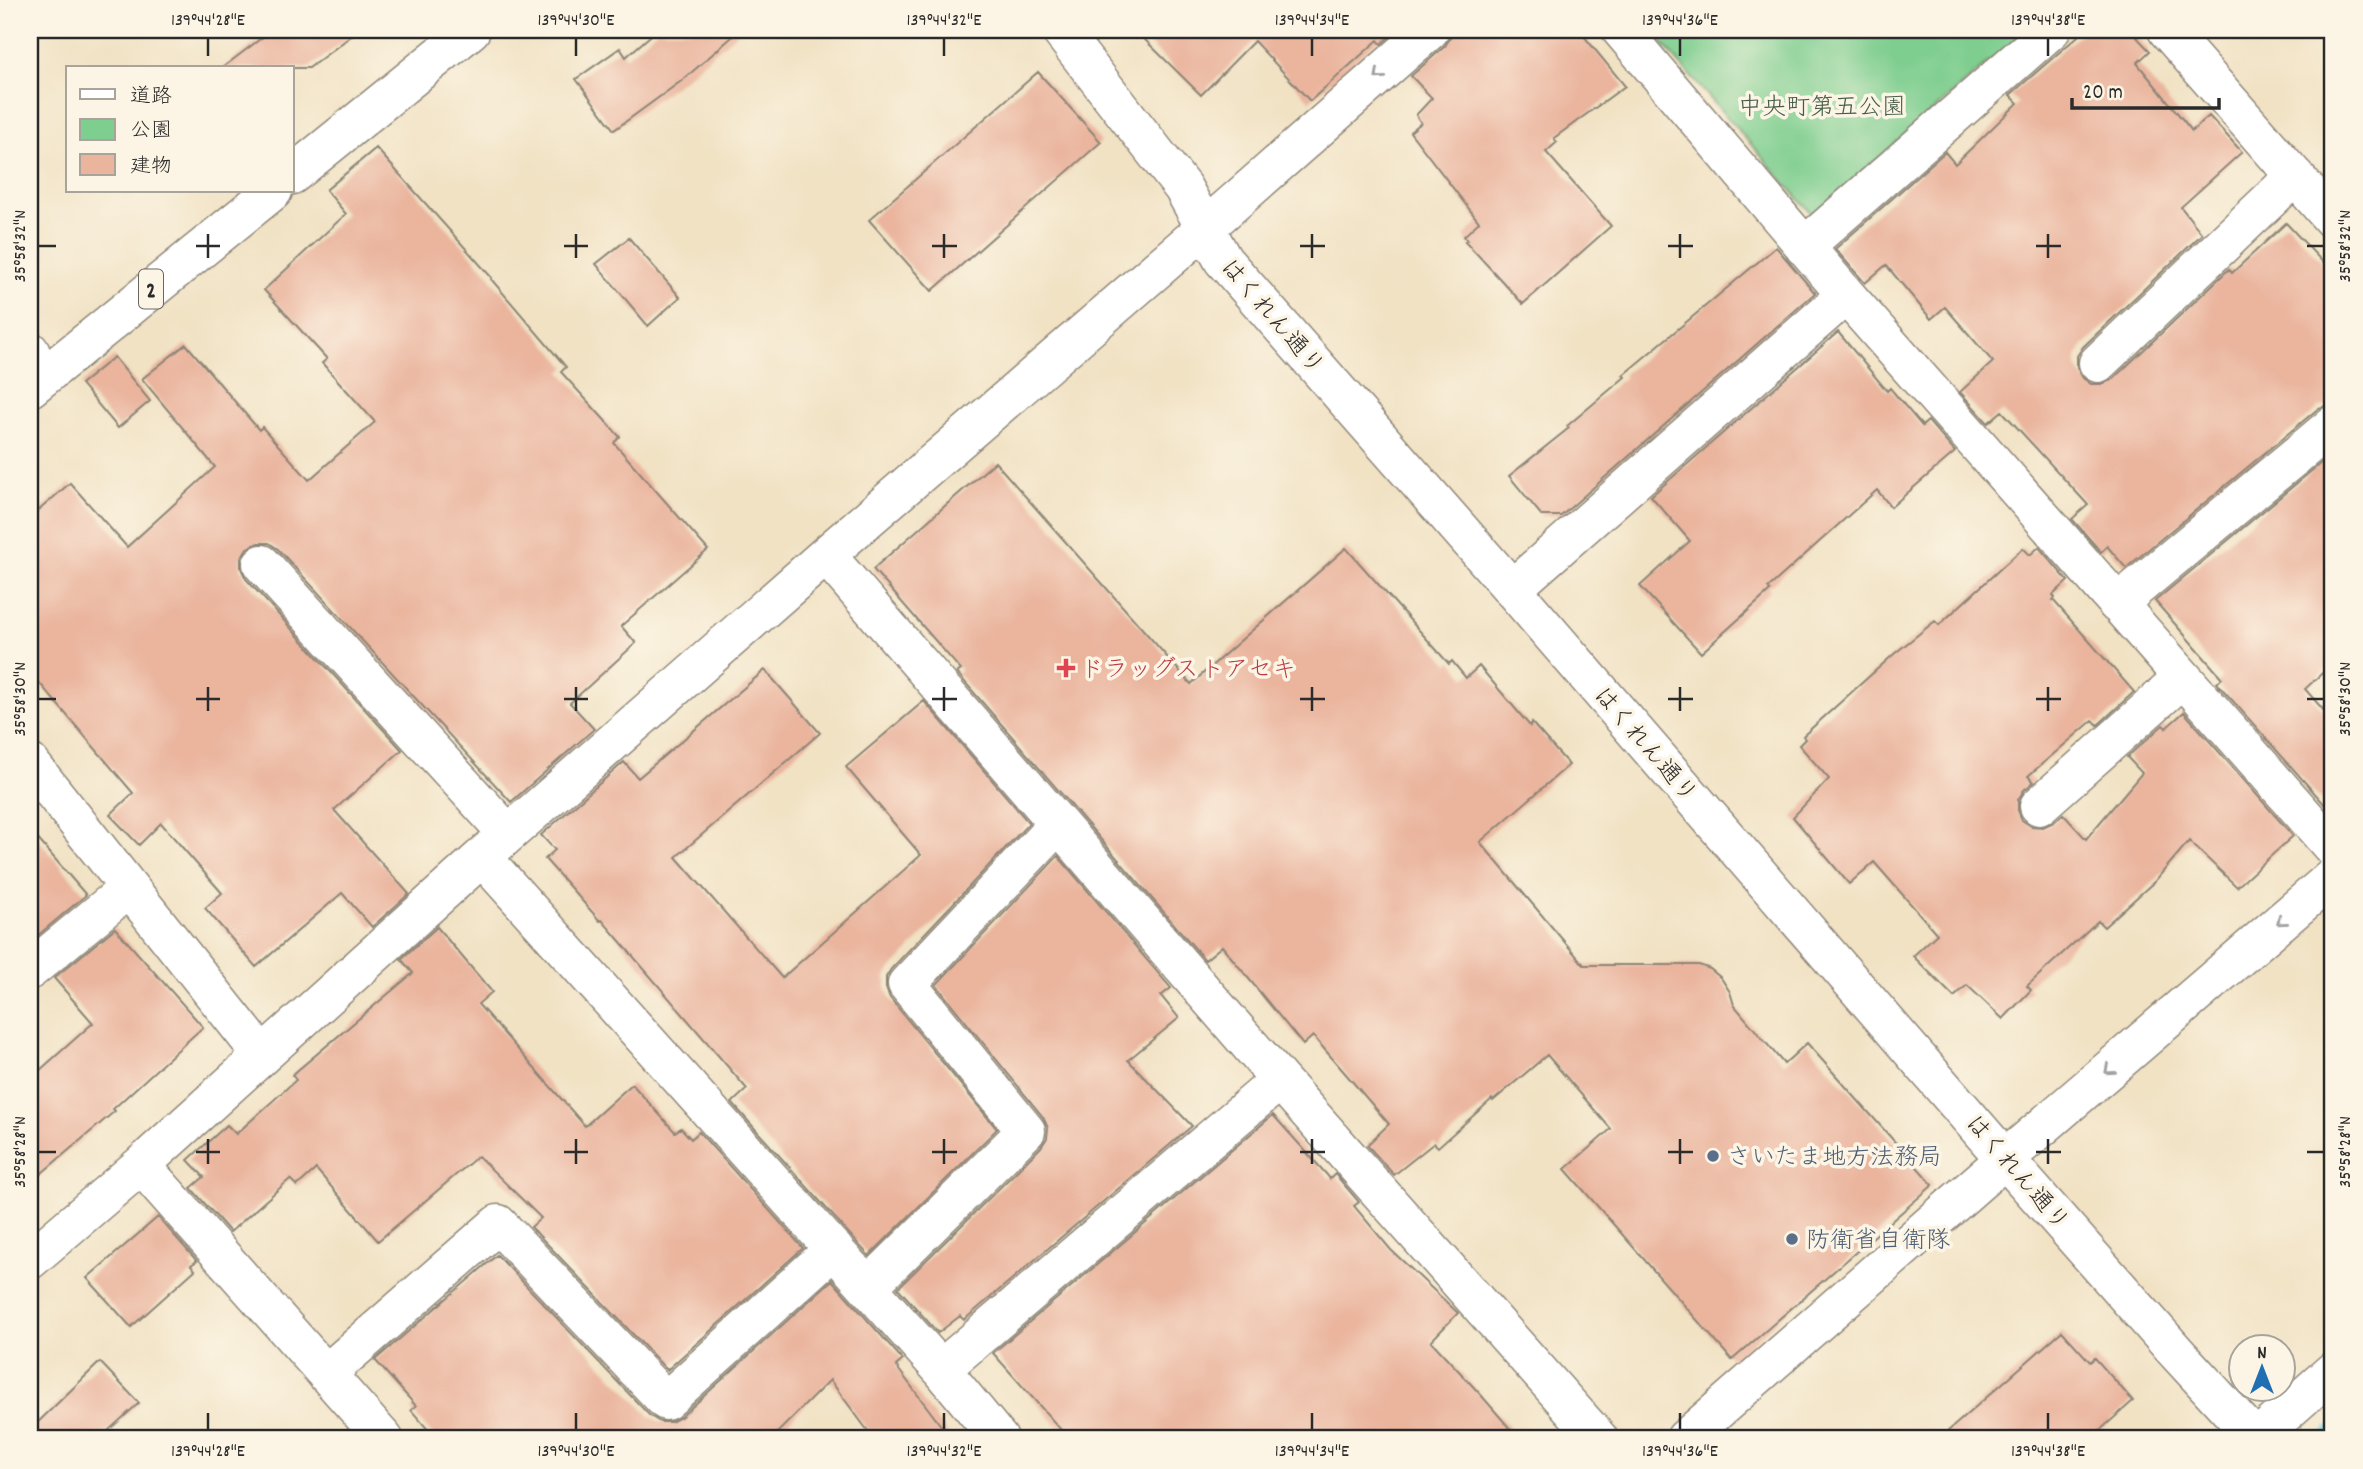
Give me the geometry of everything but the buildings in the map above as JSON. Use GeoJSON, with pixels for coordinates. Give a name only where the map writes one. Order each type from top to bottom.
{"type":"FeatureCollection","features":[{"type":"Feature","properties":{"kind":"street"},"geometry":{"type":"LineString","coordinates":[[294,173],[471,30]]}},
{"type":"Feature","properties":{"kind":"street","name":"はくれん通り"},"geometry":{"type":"LineString","coordinates":[[1060,30],[1183,188],[1223,260],[2006,1159],[2256,1439]]}},
{"type":"Feature","properties":{"kind":"street"},"geometry":{"type":"LineString","coordinates":[[30,1259],[141,1165],[495,846],[825,555],[1205,229],[1430,30]]}},
{"type":"Feature","properties":{"kind":"street"},"geometry":{"type":"LineString","coordinates":[[1621,30],[1804,247],[2333,848]]}},
{"type":"Feature","properties":{"kind":"street"},"geometry":{"type":"LineString","coordinates":[[1804,247],[2051,30]]}},
{"type":"Feature","properties":{"kind":"street"},"geometry":{"type":"LineString","coordinates":[[2167,30],[2333,220]]}},
{"type":"Feature","properties":{"kind":"street"},"geometry":{"type":"LineString","coordinates":[[2098,363],[2295,176]]}},
{"type":"Feature","properties":{"kind":"street","name":"2"},"geometry":{"type":"LineString","coordinates":[[34,372],[272,192]]}},
{"type":"Feature","properties":{"kind":"street"},"geometry":{"type":"LineString","coordinates":[[1512,589],[1846,295]]}},
{"type":"Feature","properties":{"kind":"street"},"geometry":{"type":"LineString","coordinates":[[2118,604],[2333,425]]}},
{"type":"Feature","properties":{"kind":"street"},"geometry":{"type":"LineString","coordinates":[[825,555],[1280,1080],[1599,1439]]}},
{"type":"Feature","properties":{"kind":"street"},"geometry":{"type":"LineString","coordinates":[[262,564],[834,1249],[942,1369],[999,1439]]}},
{"type":"Feature","properties":{"kind":"street"},"geometry":{"type":"LineString","coordinates":[[2039,807],[2183,678]]}},
{"type":"Feature","properties":{"kind":"street"},"geometry":{"type":"LineString","coordinates":[[30,763],[262,1055]]}},
{"type":"Feature","properties":{"kind":"street"},"geometry":{"type":"LineString","coordinates":[[868,1287],[1026,1131],[907,984],[1058,824]]}},
{"type":"Feature","properties":{"kind":"street"},"geometry":{"type":"LineString","coordinates":[[1685,1439],[2333,877]]}},
{"type":"Feature","properties":{"kind":"street"},"geometry":{"type":"LineString","coordinates":[[30,970],[129,888]]}},
{"type":"Feature","properties":{"kind":"street"},"geometry":{"type":"LineString","coordinates":[[942,1369],[1280,1080]]}},
{"type":"Feature","properties":{"kind":"street"},"geometry":{"type":"LineString","coordinates":[[141,1165],[384,1439]]}},
{"type":"Feature","properties":{"kind":"street"},"geometry":{"type":"LineString","coordinates":[[326,1374],[498,1224],[666,1401],[834,1249]]}},
{"type":"Feature","properties":{"kind":"street"},"geometry":{"type":"LineString","coordinates":[[2256,1439],[2333,1370]]}},
{"type":"Feature","properties":{"kind":"green space","name":"中央町第五公園"},"geometry":{"type":"Polygon","coordinates":[[[1650,30],[2026,30],[1813,215],[1650,30]]]}},
{"type":"Feature","properties":{"kind":"waterway"},"geometry":{"type":"LineString","coordinates":[[2325,1439],[2333,1432]]}},
{"type":"Feature","properties":{"kind":"place","name":"ドラッグストアセキ"},"geometry":{"type":"Point","coordinates":[1066,668]}},
{"type":"Feature","properties":{"kind":"place","name":"さいたま地方法務局"},"geometry":{"type":"Point","coordinates":[1713,1156]}},
{"type":"Feature","properties":{"kind":"place","name":"防衛省自衛隊"},"geometry":{"type":"Point","coordinates":[1792,1239]}}]}
